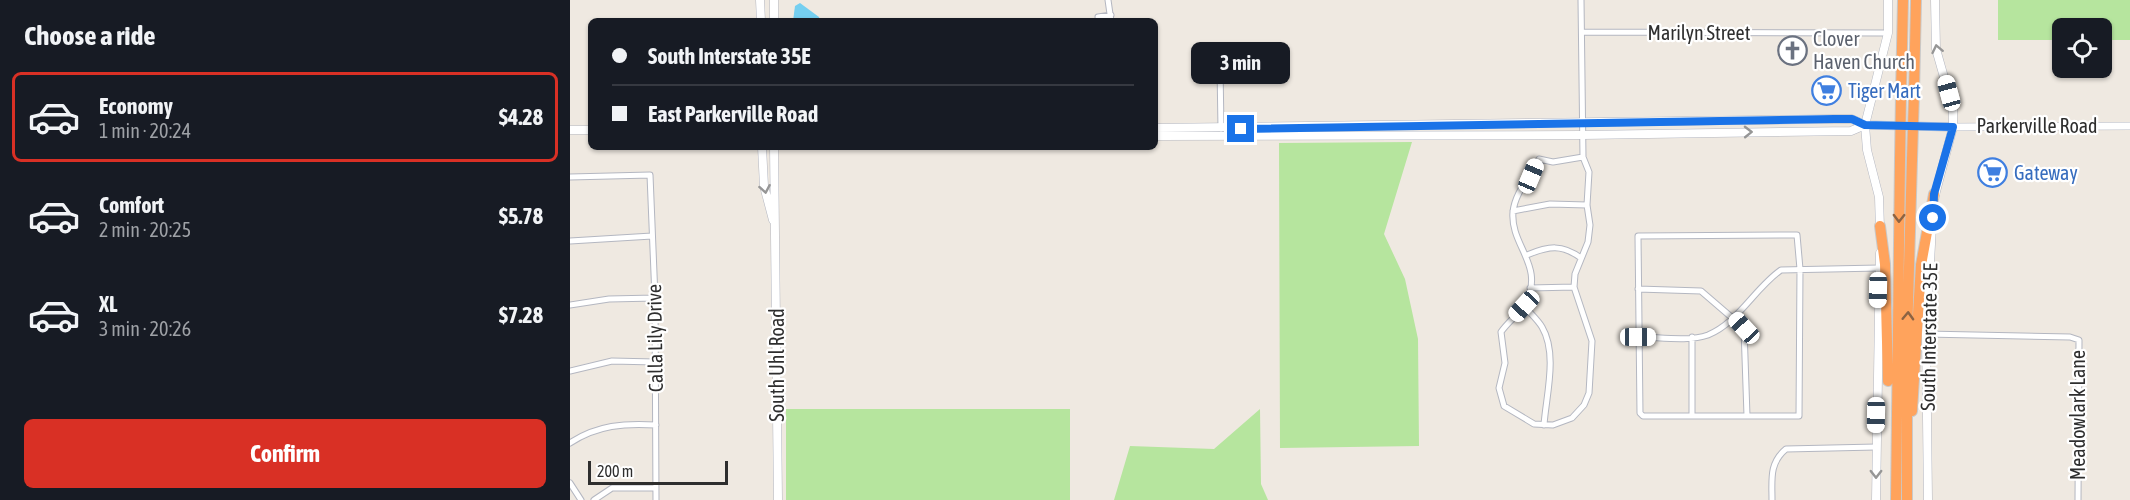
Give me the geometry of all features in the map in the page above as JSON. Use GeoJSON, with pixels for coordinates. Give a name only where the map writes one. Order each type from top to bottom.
{"type":"FeatureCollection","features":[{"type":"Feature","properties":{"kind":"highway"},"geometry":{"type":"LineString","coordinates":[[1895,498],[1903,0]]}},
{"type":"Feature","properties":{"kind":"highway"},"geometry":{"type":"LineString","coordinates":[[1907,500],[1916,0]]}},
{"type":"Feature","properties":{"kind":"highway"},"geometry":{"type":"LineString","coordinates":[[1906,459],[1913,399],[1921,265],[1934,194]]}},
{"type":"Feature","properties":{"kind":"highway"},"geometry":{"type":"LineString","coordinates":[[1880,226],[1885,264],[1887,430],[1895,449]]}},
{"type":"Feature","properties":{"kind":"main road"},"geometry":{"type":"LineString","coordinates":[[760,0],[760,18]]}},
{"type":"Feature","properties":{"kind":"main road"},"geometry":{"type":"LineString","coordinates":[[774,0],[774,18]]}},
{"type":"Feature","properties":{"kind":"main road"},"geometry":{"type":"LineString","coordinates":[[1876,500],[1880,197],[1867,150],[1865,125],[1888,33],[1888,0]]}},
{"type":"Feature","properties":{"kind":"main road","name":"South Interstate 35E"},"geometry":{"type":"LineString","coordinates":[[1928,500],[1926,334],[1934,194],[1953,127],[1953,109],[1936,49],[1935,0]]}},
{"type":"Feature","properties":{"kind":"main road"},"geometry":{"type":"LineString","coordinates":[[1828,119],[1828,131]]}},
{"type":"Feature","properties":{"kind":"main road"},"geometry":{"type":"LineString","coordinates":[[1158,136],[1341,127],[1696,120],[1852,119],[1865,125]]}},
{"type":"Feature","properties":{"kind":"main road"},"geometry":{"type":"LineString","coordinates":[[1696,120],[1697,132]]}},
{"type":"Feature","properties":{"kind":"main road"},"geometry":{"type":"LineString","coordinates":[[1606,135],[1637,129],[1641,122]]}},
{"type":"Feature","properties":{"kind":"main road"},"geometry":{"type":"LineString","coordinates":[[1158,128],[1341,137],[1828,131],[1851,130],[1865,125]]}},
{"type":"Feature","properties":{"kind":"main road","name":"Parkerville Road"},"geometry":{"type":"LineString","coordinates":[[1865,125],[1953,127]]}},
{"type":"Feature","properties":{"kind":"main road"},"geometry":{"type":"LineString","coordinates":[[1341,127],[1341,137]]}},
{"type":"Feature","properties":{"kind":"main road"},"geometry":{"type":"LineString","coordinates":[[570,130],[588,130]]}},
{"type":"Feature","properties":{"kind":"main road","name":"South Uhl Road"},"geometry":{"type":"LineString","coordinates":[[762,150],[764,186],[776,231]]}},
{"type":"Feature","properties":{"kind":"main road","name":"South Uhl Road"},"geometry":{"type":"LineString","coordinates":[[774,150],[778,500]]}},
{"type":"Feature","properties":{"kind":"street"},"geometry":{"type":"LineString","coordinates":[[1098,17],[1111,18],[1108,0]]}},
{"type":"Feature","properties":{"kind":"street"},"geometry":{"type":"LineString","coordinates":[[1581,0],[1582,157],[1589,172],[1587,205],[1590,225],[1588,242],[1575,274],[1574,287],[1592,341],[1589,393],[1584,405],[1572,418],[1561,423],[1544,425],[1523,420],[1511,412],[1504,406],[1500,395],[1505,363],[1501,332],[1524,306],[1530,288],[1530,262],[1513,225],[1513,211],[1516,196],[1531,176],[1539,159],[1553,162],[1582,157]]}},
{"type":"Feature","properties":{"kind":"street","name":"Marilyn Street"},"geometry":{"type":"LineString","coordinates":[[1582,33],[1888,33]]}},
{"type":"Feature","properties":{"kind":"street"},"geometry":{"type":"LineString","coordinates":[[1220,67],[1221,133]]}},
{"type":"Feature","properties":{"kind":"street","name":"Parkerville Road"},"geometry":{"type":"LineString","coordinates":[[1953,127],[2130,126]]}},
{"type":"Feature","properties":{"kind":"street","name":"Calla Lily Drive"},"geometry":{"type":"LineString","coordinates":[[570,177],[650,175],[655,298],[656,500]]}},
{"type":"Feature","properties":{"kind":"street"},"geometry":{"type":"LineString","coordinates":[[1513,211],[1550,204],[1587,205]]}},
{"type":"Feature","properties":{"kind":"street"},"geometry":{"type":"LineString","coordinates":[[1797,235],[1800,269],[1799,416],[1649,417],[1640,413],[1638,236],[1797,235]]}},
{"type":"Feature","properties":{"kind":"street"},"geometry":{"type":"LineString","coordinates":[[570,241],[652,236]]}},
{"type":"Feature","properties":{"kind":"street"},"geometry":{"type":"LineString","coordinates":[[1527,255],[1545,248],[1557,247],[1569,250],[1581,258]]}},
{"type":"Feature","properties":{"kind":"street"},"geometry":{"type":"LineString","coordinates":[[1638,337],[1692,337],[1710,334],[1733,317],[1781,270],[1879,268]]}},
{"type":"Feature","properties":{"kind":"street"},"geometry":{"type":"LineString","coordinates":[[1530,288],[1574,287]]}},
{"type":"Feature","properties":{"kind":"street"},"geometry":{"type":"LineString","coordinates":[[1638,289],[1701,291],[1733,317],[1746,334],[1747,416]]}},
{"type":"Feature","properties":{"kind":"street"},"geometry":{"type":"LineString","coordinates":[[570,304],[601,300],[655,298]]}},
{"type":"Feature","properties":{"kind":"street"},"geometry":{"type":"LineString","coordinates":[[1524,306],[1542,328],[1547,341],[1550,361],[1544,425]]}},
{"type":"Feature","properties":{"kind":"street","name":"Meadowlark Lane"},"geometry":{"type":"LineString","coordinates":[[1926,334],[2070,337],[2079,340],[2078,500]]}},
{"type":"Feature","properties":{"kind":"street"},"geometry":{"type":"LineString","coordinates":[[1692,337],[1692,416]]}},
{"type":"Feature","properties":{"kind":"street"},"geometry":{"type":"LineString","coordinates":[[570,371],[612,361],[656,362]]}},
{"type":"Feature","properties":{"kind":"street"},"geometry":{"type":"LineString","coordinates":[[570,443],[602,427],[630,423],[656,425]]}},
{"type":"Feature","properties":{"kind":"street"},"geometry":{"type":"LineString","coordinates":[[1772,500],[1776,457],[1786,449],[1875,447]]}},
{"type":"Feature","properties":{"kind":"street"},"geometry":{"type":"LineString","coordinates":[[570,483],[581,500]]}},
{"type":"Feature","properties":{"kind":"street"},"geometry":{"type":"LineString","coordinates":[[594,500],[612,488],[656,488]]}},
{"type":"Feature","properties":{"kind":"green space"},"geometry":{"type":"Polygon","coordinates":[[[1998,0],[2130,0],[2130,40],[2112,40],[2112,18],[2052,18],[2052,40],[1998,40],[1998,0]]]}},
{"type":"Feature","properties":{"kind":"green space"},"geometry":{"type":"Polygon","coordinates":[[[1412,142],[1384,234],[1405,279],[1418,339],[1419,446],[1280,448],[1279,143],[1412,142]]]}},
{"type":"Feature","properties":{"kind":"green space"},"geometry":{"type":"Polygon","coordinates":[[[786,409],[1070,409],[1070,500],[786,500],[786,409]]]}},
{"type":"Feature","properties":{"kind":"green space"},"geometry":{"type":"Polygon","coordinates":[[[1260,409],[1261,484],[1268,500],[1114,500],[1130,446],[1214,449],[1260,409]]]}},
{"type":"Feature","properties":{"kind":"water"},"geometry":{"type":"Polygon","coordinates":[[[800,3],[819,18],[793,18],[795,6],[800,3]]]}},
{"type":"Feature","properties":{"kind":"place","name":"Clover Haven Church"},"geometry":{"type":"Point","coordinates":[1792,50]}},
{"type":"Feature","properties":{"kind":"place","name":"Tiger Mart"},"geometry":{"type":"Point","coordinates":[1827,91]}},
{"type":"Feature","properties":{"kind":"place","name":"Gateway"},"geometry":{"type":"Point","coordinates":[1993,173]}},
{"type":"Feature","properties":{"kind":"route"},"geometry":{"type":"LineString","coordinates":[[1241,129],[1834,119],[1852,119],[1865,125],[1953,127],[1949,148],[1934,194],[1933,218]]}}]}
